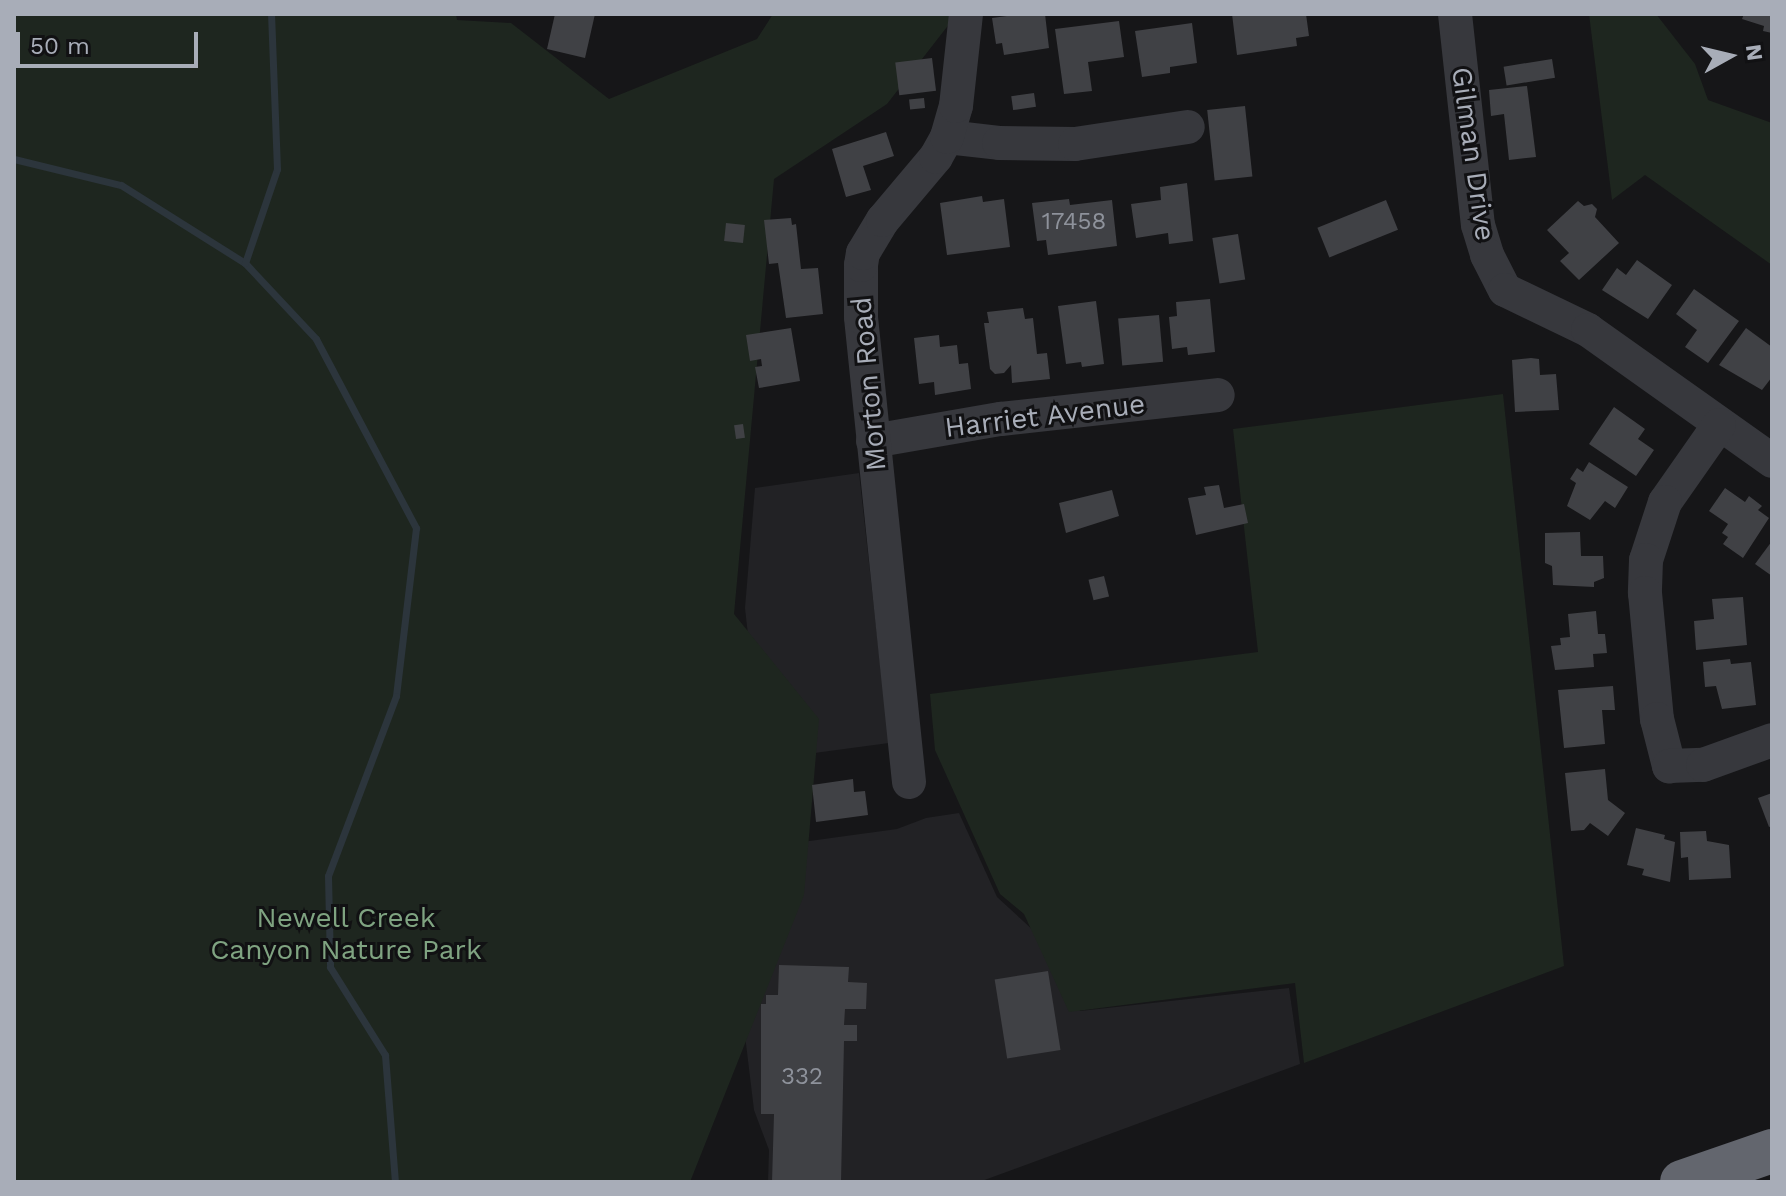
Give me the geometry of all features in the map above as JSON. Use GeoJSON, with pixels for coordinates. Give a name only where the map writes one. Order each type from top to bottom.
{"type":"FeatureCollection","features":[{"type":"Feature","properties":{"kind":"highway"},"geometry":{"type":"LineString","coordinates":[[1682,1182],[1772,1151]]}},
{"type":"Feature","properties":{"kind":"street","name":"Morton Road"},"geometry":{"type":"LineString","coordinates":[[909,782],[861,317],[863,253],[883,220],[936,157],[947,137],[956,106],[966,14]]}},
{"type":"Feature","properties":{"kind":"street","name":"Gilman Drive"},"geometry":{"type":"LineString","coordinates":[[1455,14],[1478,225],[1487,255],[1505,290],[1588,330],[1719,425]]}},
{"type":"Feature","properties":{"kind":"street"},"geometry":{"type":"LineString","coordinates":[[947,137],[999,143],[1075,144],[1188,127]]}},
{"type":"Feature","properties":{"kind":"street","name":"Harriet Avenue"},"geometry":{"type":"LineString","coordinates":[[873,441],[1001,419],[1218,395]]}},
{"type":"Feature","properties":{"kind":"street"},"geometry":{"type":"LineString","coordinates":[[1772,461],[1719,425],[1665,502],[1646,560],[1645,593],[1657,719],[1669,766],[1703,765],[1772,740]]}},
{"type":"Feature","properties":{"kind":"shaded area"},"geometry":{"type":"Polygon","coordinates":[[[859,473],[889,743],[762,760],[745,608],[755,488],[859,473]]]}},
{"type":"Feature","properties":{"kind":"shaded area"},"geometry":{"type":"Polygon","coordinates":[[[959,813],[997,897],[1035,932],[1080,1011],[1289,988],[1300,1064],[979,1182],[768,1182],[769,1150],[754,1110],[723,853],[897,829],[926,818],[959,813]]]}},
{"type":"Feature","properties":{"kind":"green space","name":"Newell Creek Canyon Nature Park"},"geometry":{"type":"Polygon","coordinates":[[[14,14],[456,14],[457,20],[511,23],[609,99],[757,39],[773,14],[957,14],[887,104],[774,179],[734,614],[819,719],[804,895],[690,1182],[14,1182],[14,14]]]}},
{"type":"Feature","properties":{"kind":"green space"},"geometry":{"type":"Polygon","coordinates":[[[1589,14],[1656,14],[1695,64],[1708,100],[1772,123],[1772,265],[1645,175],[1612,200],[1589,14]]]}},
{"type":"Feature","properties":{"kind":"green space"},"geometry":{"type":"Polygon","coordinates":[[[1503,394],[1564,966],[1304,1063],[1295,983],[1069,1012],[1024,914],[1000,894],[935,750],[930,694],[1258,652],[1233,429],[1503,394]]]}},
{"type":"Feature","properties":{"kind":"building"},"geometry":{"type":"Polygon","coordinates":[[[555,14],[595,14],[585,58],[547,49],[555,14]]]}},
{"type":"Feature","properties":{"kind":"building"},"geometry":{"type":"Polygon","coordinates":[[[1045,14],[1049,48],[1004,55],[1002,43],[996,44],[992,18],[1045,14]]]}},
{"type":"Feature","properties":{"kind":"building"},"geometry":{"type":"Polygon","coordinates":[[[1232,14],[1306,14],[1309,36],[1296,38],[1297,46],[1237,55],[1232,14]]]}},
{"type":"Feature","properties":{"kind":"building"},"geometry":{"type":"Polygon","coordinates":[[[1744,14],[1772,14],[1772,33],[1763,31],[1764,26],[1742,19],[1744,14]]]}},
{"type":"Feature","properties":{"kind":"building"},"geometry":{"type":"Polygon","coordinates":[[[1119,21],[1124,57],[1088,62],[1092,91],[1064,94],[1055,29],[1119,21]]]}},
{"type":"Feature","properties":{"kind":"building"},"geometry":{"type":"Polygon","coordinates":[[[1192,23],[1197,63],[1170,67],[1170,73],[1142,77],[1135,31],[1192,23]]]}},
{"type":"Feature","properties":{"kind":"building"},"geometry":{"type":"Polygon","coordinates":[[[932,58],[936,91],[899,95],[895,63],[932,58]]]}},
{"type":"Feature","properties":{"kind":"building"},"geometry":{"type":"Polygon","coordinates":[[[1552,59],[1555,78],[1507,85],[1504,67],[1552,59]]]}},
{"type":"Feature","properties":{"kind":"building"},"geometry":{"type":"Polygon","coordinates":[[[1527,86],[1536,157],[1509,160],[1504,114],[1491,116],[1489,90],[1527,86]]]}},
{"type":"Feature","properties":{"kind":"building"},"geometry":{"type":"Polygon","coordinates":[[[1034,93],[1036,107],[1013,110],[1011,96],[1034,93]]]}},
{"type":"Feature","properties":{"kind":"building"},"geometry":{"type":"Polygon","coordinates":[[[924,98],[925,108],[910,110],[909,100],[924,98]]]}},
{"type":"Feature","properties":{"kind":"building"},"geometry":{"type":"Polygon","coordinates":[[[1245,106],[1252,177],[1215,181],[1207,110],[1245,106]]]}},
{"type":"Feature","properties":{"kind":"building"},"geometry":{"type":"Polygon","coordinates":[[[886,132],[894,156],[863,166],[871,190],[846,197],[832,149],[886,132]]]}},
{"type":"Feature","properties":{"kind":"building"},"geometry":{"type":"Polygon","coordinates":[[[1187,183],[1193,241],[1169,244],[1168,233],[1136,238],[1131,204],[1161,200],[1160,187],[1187,183]]]}},
{"type":"Feature","properties":{"kind":"building"},"geometry":{"type":"Polygon","coordinates":[[[982,196],[983,202],[1004,199],[1010,247],[947,255],[940,203],[982,196]]]}},
{"type":"Feature","properties":{"kind":"building"},"geometry":{"type":"Polygon","coordinates":[[[1069,199],[1070,205],[1112,200],[1117,246],[1048,255],[1046,240],[1037,241],[1032,203],[1069,199]]]}},
{"type":"Feature","properties":{"kind":"building"},"geometry":{"type":"Polygon","coordinates":[[[1386,200],[1398,230],[1329,257],[1317,228],[1386,200]]]}},
{"type":"Feature","properties":{"kind":"building"},"geometry":{"type":"Polygon","coordinates":[[[1578,201],[1584,206],[1592,204],[1597,209],[1595,217],[1619,243],[1579,280],[1560,261],[1569,253],[1547,230],[1578,201]]]}},
{"type":"Feature","properties":{"kind":"building"},"geometry":{"type":"Polygon","coordinates":[[[791,218],[792,225],[796,224],[801,269],[818,268],[823,314],[786,318],[778,263],[769,264],[764,220],[791,218]]]}},
{"type":"Feature","properties":{"kind":"building"},"geometry":{"type":"Polygon","coordinates":[[[726,223],[745,225],[743,243],[724,241],[726,223]]]}},
{"type":"Feature","properties":{"kind":"building"},"geometry":{"type":"Polygon","coordinates":[[[1238,234],[1245,279],[1220,284],[1212,238],[1238,234]]]}},
{"type":"Feature","properties":{"kind":"building"},"geometry":{"type":"Polygon","coordinates":[[[1637,260],[1672,285],[1648,319],[1602,290],[1617,268],[1626,275],[1637,260]]]}},
{"type":"Feature","properties":{"kind":"building"},"geometry":{"type":"Polygon","coordinates":[[[1694,289],[1739,321],[1708,363],[1685,347],[1697,330],[1676,314],[1694,289]]]}},
{"type":"Feature","properties":{"kind":"building"},"geometry":{"type":"Polygon","coordinates":[[[1210,299],[1215,352],[1188,355],[1187,347],[1172,349],[1169,317],[1177,316],[1176,302],[1210,299]]]}},
{"type":"Feature","properties":{"kind":"building"},"geometry":{"type":"Polygon","coordinates":[[[1096,301],[1104,364],[1082,367],[1081,362],[1066,364],[1058,306],[1096,301]]]}},
{"type":"Feature","properties":{"kind":"building"},"geometry":{"type":"Polygon","coordinates":[[[1023,308],[1025,319],[1033,318],[1037,354],[1047,353],[1050,379],[1012,383],[1011,365],[1004,373],[995,374],[990,369],[984,323],[989,323],[987,312],[1023,308]]]}},
{"type":"Feature","properties":{"kind":"building"},"geometry":{"type":"Polygon","coordinates":[[[1159,315],[1163,362],[1122,365],[1118,319],[1159,315]]]}},
{"type":"Feature","properties":{"kind":"building"},"geometry":{"type":"Polygon","coordinates":[[[791,328],[800,381],[759,388],[755,367],[762,366],[761,359],[750,361],[746,335],[791,328]]]}},
{"type":"Feature","properties":{"kind":"building"},"geometry":{"type":"Polygon","coordinates":[[[1746,328],[1772,347],[1772,377],[1762,390],[1719,365],[1746,328]]]}},
{"type":"Feature","properties":{"kind":"building"},"geometry":{"type":"Polygon","coordinates":[[[939,335],[940,347],[957,345],[959,364],[968,363],[971,389],[935,395],[934,382],[919,384],[914,338],[939,335]]]}},
{"type":"Feature","properties":{"kind":"building"},"geometry":{"type":"Polygon","coordinates":[[[1539,359],[1540,375],[1556,374],[1559,410],[1515,412],[1512,360],[1539,359]]]}},
{"type":"Feature","properties":{"kind":"building"},"geometry":{"type":"Polygon","coordinates":[[[1614,407],[1645,429],[1638,439],[1654,450],[1636,476],[1589,444],[1614,407]]]}},
{"type":"Feature","properties":{"kind":"building"},"geometry":{"type":"Polygon","coordinates":[[[743,424],[745,438],[736,439],[734,425],[743,424]]]}},
{"type":"Feature","properties":{"kind":"building"},"geometry":{"type":"Polygon","coordinates":[[[1589,462],[1628,487],[1615,508],[1605,501],[1590,520],[1567,506],[1576,483],[1570,479],[1577,468],[1583,472],[1589,462]]]}},
{"type":"Feature","properties":{"kind":"building"},"geometry":{"type":"Polygon","coordinates":[[[1219,485],[1224,508],[1244,504],[1248,523],[1196,535],[1188,498],[1206,495],[1204,487],[1219,485]]]}},
{"type":"Feature","properties":{"kind":"building"},"geometry":{"type":"Polygon","coordinates":[[[1725,488],[1745,502],[1749,496],[1762,506],[1758,510],[1769,518],[1743,558],[1723,544],[1728,537],[1722,533],[1728,524],[1709,511],[1725,488]]]}},
{"type":"Feature","properties":{"kind":"building"},"geometry":{"type":"Polygon","coordinates":[[[1112,490],[1119,516],[1066,533],[1059,503],[1112,490]]]}},
{"type":"Feature","properties":{"kind":"building"},"geometry":{"type":"Polygon","coordinates":[[[1580,532],[1581,556],[1603,556],[1604,578],[1594,582],[1594,587],[1553,585],[1552,566],[1545,563],[1545,533],[1580,532]]]}},
{"type":"Feature","properties":{"kind":"building"},"geometry":{"type":"Polygon","coordinates":[[[1772,541],[1772,576],[1755,564],[1772,541]]]}},
{"type":"Feature","properties":{"kind":"building"},"geometry":{"type":"Polygon","coordinates":[[[1104,576],[1109,596],[1094,600],[1088,580],[1104,576]]]}},
{"type":"Feature","properties":{"kind":"building"},"geometry":{"type":"Polygon","coordinates":[[[1743,597],[1747,645],[1696,650],[1694,621],[1714,619],[1712,599],[1743,597]]]}},
{"type":"Feature","properties":{"kind":"building"},"geometry":{"type":"Polygon","coordinates":[[[1596,611],[1598,634],[1605,634],[1607,653],[1593,654],[1594,667],[1555,670],[1551,646],[1561,645],[1560,638],[1570,637],[1568,614],[1596,611]]]}},
{"type":"Feature","properties":{"kind":"building"},"geometry":{"type":"Polygon","coordinates":[[[1730,659],[1731,664],[1751,662],[1756,705],[1722,709],[1716,686],[1705,687],[1703,662],[1730,659]]]}},
{"type":"Feature","properties":{"kind":"building"},"geometry":{"type":"Polygon","coordinates":[[[1613,686],[1615,710],[1602,710],[1605,744],[1564,748],[1558,690],[1613,686]]]}},
{"type":"Feature","properties":{"kind":"building"},"geometry":{"type":"Polygon","coordinates":[[[1605,769],[1608,800],[1625,813],[1608,836],[1590,823],[1584,830],[1571,831],[1565,773],[1605,769]]]}},
{"type":"Feature","properties":{"kind":"building"},"geometry":{"type":"Polygon","coordinates":[[[853,779],[854,792],[865,791],[868,815],[816,822],[812,785],[853,779]]]}},
{"type":"Feature","properties":{"kind":"building"},"geometry":{"type":"Polygon","coordinates":[[[1772,793],[1772,826],[1769,827],[1758,798],[1772,793]]]}},
{"type":"Feature","properties":{"kind":"building"},"geometry":{"type":"Polygon","coordinates":[[[1636,828],[1665,835],[1664,839],[1675,842],[1670,882],[1642,875],[1644,869],[1627,865],[1636,828]]]}},
{"type":"Feature","properties":{"kind":"building"},"geometry":{"type":"Polygon","coordinates":[[[1706,831],[1707,841],[1729,845],[1731,878],[1689,880],[1688,857],[1681,858],[1680,832],[1706,831]]]}},
{"type":"Feature","properties":{"kind":"building"},"geometry":{"type":"Polygon","coordinates":[[[779,965],[849,967],[848,982],[867,983],[866,1009],[845,1009],[844,1025],[857,1025],[857,1041],[844,1041],[841,1182],[772,1182],[774,1114],[761,1114],[761,1004],[766,1004],[766,995],[778,995],[779,965]]]}},
{"type":"Feature","properties":{"kind":"building"},"geometry":{"type":"Polygon","coordinates":[[[1048,971],[1061,1050],[1007,1058],[995,979],[1048,971]]]}},
{"type":"Feature","properties":{"kind":"waterway"},"geometry":{"type":"LineString","coordinates":[[245,263],[277,169],[271,14]]}},
{"type":"Feature","properties":{"kind":"waterway"},"geometry":{"type":"LineString","coordinates":[[14,159],[121,185],[245,263],[316,339],[416,528],[396,696],[328,876],[330,967],[385,1055],[395,1182]]}}]}
